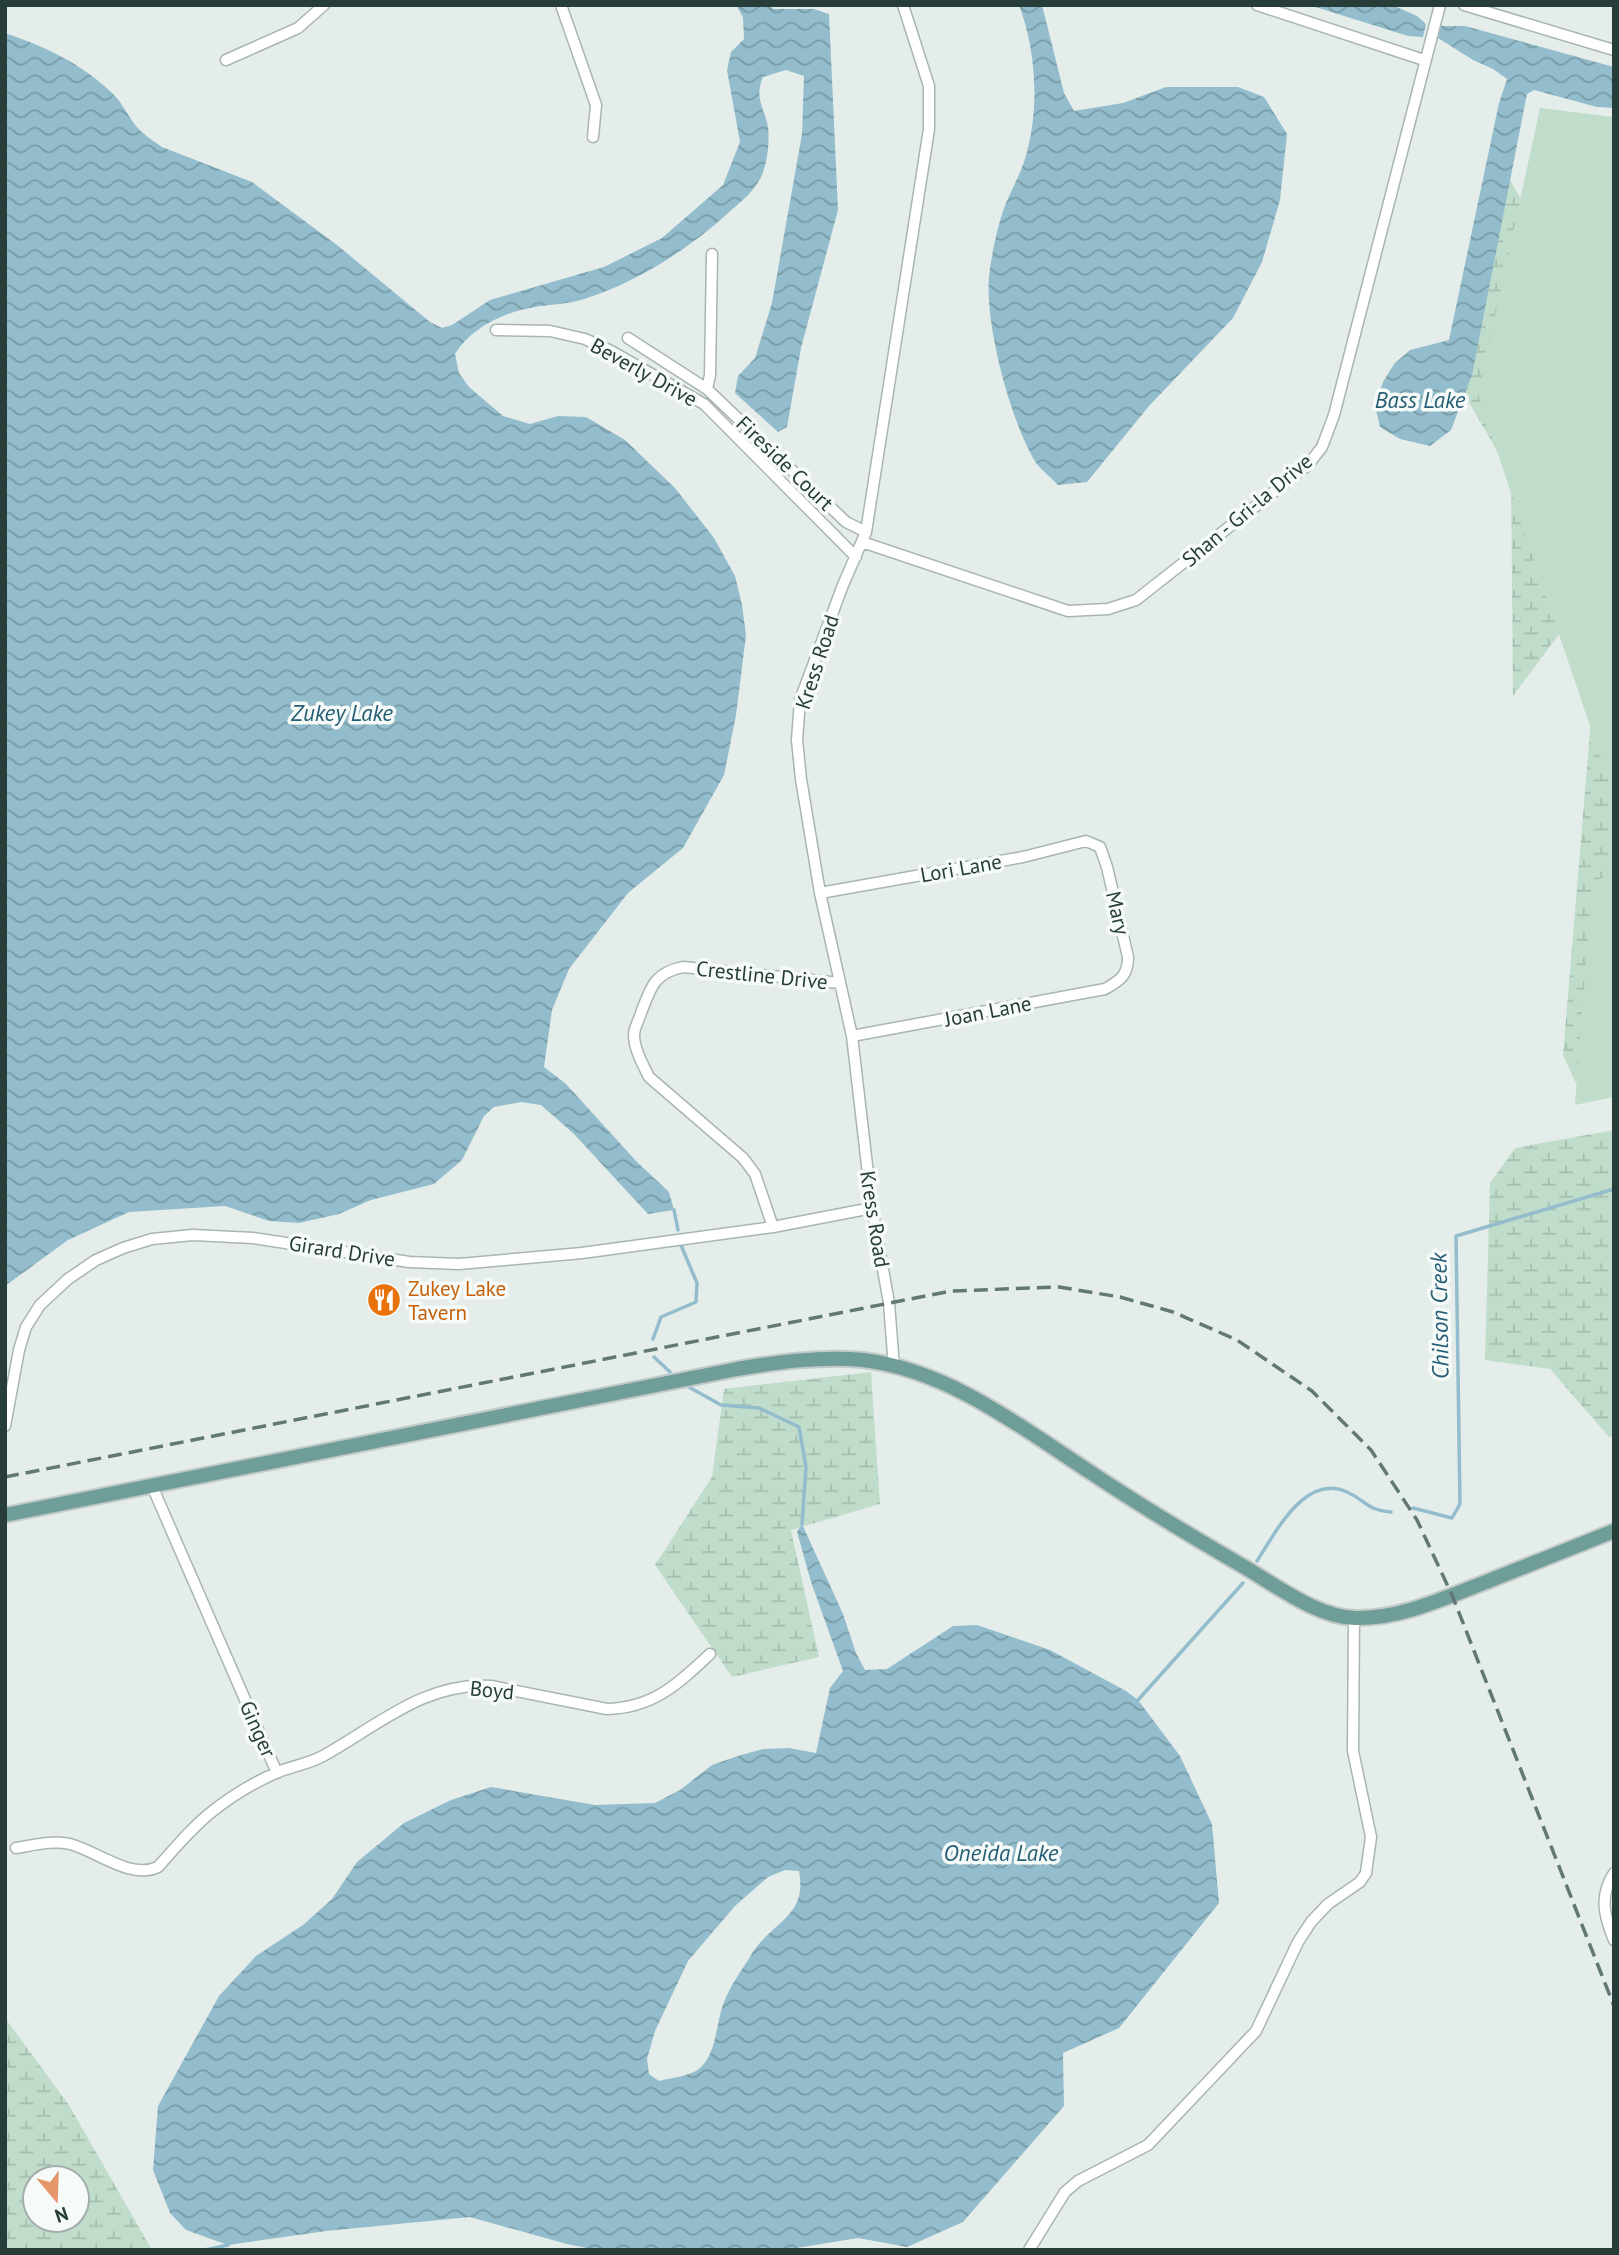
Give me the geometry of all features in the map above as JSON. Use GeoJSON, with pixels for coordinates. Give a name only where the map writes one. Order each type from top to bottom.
{"type":"FeatureCollection","features":[{"type":"Feature","properties":{"kind":"main road"},"geometry":{"type":"LineString","coordinates":[[5,1515],[765,1364],[833,1359],[864,1360],[928,1376],[969,1396],[1166,1521],[1297,1599],[1334,1614],[1354,1618],[1407,1612],[1614,1531]]}},
{"type":"Feature","properties":{"kind":"street"},"geometry":{"type":"LineString","coordinates":[[226,60],[298,28],[324,5]]}},
{"type":"Feature","properties":{"kind":"street"},"geometry":{"type":"LineString","coordinates":[[561,5],[596,104],[593,138]]}},
{"type":"Feature","properties":{"kind":"street","name":"Kress Road"},"geometry":{"type":"LineString","coordinates":[[894,1367],[889,1303],[872,1208],[852,1036],[820,893],[797,740],[800,700],[864,537],[929,129],[929,86],[903,5]]}},
{"type":"Feature","properties":{"kind":"street"},"geometry":{"type":"LineString","coordinates":[[1257,5],[1424,61]]}},
{"type":"Feature","properties":{"kind":"street","name":"Shan - Gri-la Drive"},"geometry":{"type":"LineString","coordinates":[[864,537],[1069,611],[1108,609],[1136,600],[1308,465],[1322,447],[1334,415],[1440,5]]}},
{"type":"Feature","properties":{"kind":"street"},"geometry":{"type":"LineString","coordinates":[[1464,5],[1614,50]]}},
{"type":"Feature","properties":{"kind":"street"},"geometry":{"type":"LineString","coordinates":[[707,389],[710,375],[712,254]]}},
{"type":"Feature","properties":{"kind":"street","name":"Beverly Drive"},"geometry":{"type":"LineString","coordinates":[[496,330],[550,331],[585,339],[704,404],[856,557]]}},
{"type":"Feature","properties":{"kind":"street","name":"Fireside Court"},"geometry":{"type":"LineString","coordinates":[[628,338],[707,389],[864,537]]}},
{"type":"Feature","properties":{"kind":"street","name":"Lori Lane"},"geometry":{"type":"LineString","coordinates":[[820,893],[1023,857],[1086,842],[1100,847]]}},
{"type":"Feature","properties":{"kind":"street","name":"Mary"},"geometry":{"type":"LineString","coordinates":[[1100,847],[1128,957],[1128,967],[1123,979]]}},
{"type":"Feature","properties":{"kind":"street","name":"Crestline Drive"},"geometry":{"type":"LineString","coordinates":[[773,1227],[755,1174],[743,1158],[649,1077],[641,1061],[634,1033],[651,986],[671,970],[683,967],[840,983]]}},
{"type":"Feature","properties":{"kind":"street","name":"Joan Lane"},"geometry":{"type":"LineString","coordinates":[[852,1036],[1105,989],[1123,979]]}},
{"type":"Feature","properties":{"kind":"street","name":"Girard Drive"},"geometry":{"type":"LineString","coordinates":[[5,1426],[19,1350],[26,1327],[40,1305],[68,1279],[96,1260],[152,1239],[193,1235],[253,1238],[409,1262],[459,1264],[582,1253],[773,1227],[872,1208]]}},
{"type":"Feature","properties":{"kind":"street","name":"Ginger"},"geometry":{"type":"LineString","coordinates":[[16,1848],[65,1843],[129,1868],[148,1872],[158,1867],[214,1810],[277,1773],[152,1486]]}},
{"type":"Feature","properties":{"kind":"street"},"geometry":{"type":"LineString","coordinates":[[1029,2250],[1065,2192],[1079,2181],[1148,2145],[1256,2031],[1298,1942],[1311,1922],[1328,1904],[1365,1876],[1371,1837],[1353,1751],[1354,1618]]}},
{"type":"Feature","properties":{"kind":"street","name":"Boyd"},"geometry":{"type":"LineString","coordinates":[[277,1773],[313,1761],[411,1703],[451,1688],[474,1684],[607,1709],[624,1708],[646,1703],[667,1691],[710,1654]]}},
{"type":"Feature","properties":{"kind":"street"},"geometry":{"type":"LineString","coordinates":[[1614,1873],[1605,1890],[1603,1903],[1614,1940]]}},
{"type":"Feature","properties":{"kind":"green space"},"geometry":{"type":"Polygon","coordinates":[[[1540,108],[1614,117],[1614,797],[1478,395],[1540,108]]]}},
{"type":"Feature","properties":{"kind":"green space"},"geometry":{"type":"Polygon","coordinates":[[[1507,175],[1560,266],[1614,276],[1614,1095],[1584,1100],[1563,1055],[1603,575],[1513,696],[1511,475],[1459,385],[1507,175]]]}},
{"type":"Feature","properties":{"kind":"green space"},"geometry":{"type":"Polygon","coordinates":[[[1614,873],[1614,1097],[1575,1105],[1592,882],[1614,873]]]}},
{"type":"Feature","properties":{"kind":"green space"},"geometry":{"type":"Polygon","coordinates":[[[1614,1130],[1614,1436],[1609,1437],[1550,1369],[1485,1360],[1490,1183],[1515,1148],[1614,1130]]]}},
{"type":"Feature","properties":{"kind":"green space"},"geometry":{"type":"Polygon","coordinates":[[[871,1372],[880,1504],[791,1530],[819,1657],[732,1677],[655,1565],[712,1477],[724,1389],[871,1372]]]}},
{"type":"Feature","properties":{"kind":"green space"},"geometry":{"type":"Polygon","coordinates":[[[5,2018],[69,2105],[152,2250],[5,2250],[5,2018]]]}},
{"type":"Feature","properties":{"kind":"water","name":"Zukey Lake"},"geometry":{"type":"Polygon","coordinates":[[[736,5],[814,9],[829,14],[838,210],[801,348],[787,427],[778,432],[735,393],[738,376],[755,358],[772,303],[802,134],[804,76],[786,70],[763,77],[760,85],[769,140],[760,179],[745,198],[712,227],[662,263],[625,283],[581,300],[523,309],[500,317],[470,336],[455,354],[459,373],[469,387],[503,416],[530,424],[558,416],[586,417],[625,440],[675,488],[714,538],[735,576],[746,635],[736,715],[724,775],[683,848],[628,893],[569,969],[552,1010],[544,1067],[566,1084],[637,1162],[669,1192],[674,1210],[648,1214],[574,1134],[541,1105],[521,1102],[494,1107],[484,1116],[462,1160],[434,1184],[371,1200],[339,1214],[299,1223],[269,1221],[225,1206],[129,1212],[68,1240],[5,1286],[5,33],[35,44],[90,74],[117,99],[139,129],[162,147],[252,182],[337,245],[430,322],[442,328],[452,325],[490,300],[604,267],[662,238],[723,185],[740,142],[727,70],[731,52],[744,39],[743,17],[736,5]]]}},
{"type":"Feature","properties":{"kind":"water"},"geometry":{"type":"Polygon","coordinates":[[[1019,5],[1042,5],[1064,93],[1074,111],[1123,103],[1166,87],[1238,87],[1264,97],[1287,134],[1280,200],[1262,262],[1233,318],[1149,406],[1087,482],[1058,485],[1033,458],[1007,392],[990,312],[990,268],[995,239],[1003,211],[1024,162],[1034,103],[1030,43],[1019,5]]]}},
{"type":"Feature","properties":{"kind":"water"},"geometry":{"type":"Polygon","coordinates":[[[1309,5],[1392,5],[1417,16],[1426,24],[1423,37],[1408,36],[1309,5]]]}},
{"type":"Feature","properties":{"kind":"water","name":"Bass Lake"},"geometry":{"type":"Polygon","coordinates":[[[1441,26],[1465,26],[1614,67],[1614,108],[1597,107],[1534,90],[1527,94],[1472,375],[1451,430],[1430,446],[1400,439],[1380,427],[1375,406],[1383,382],[1394,364],[1410,350],[1449,340],[1499,103],[1507,79],[1438,38],[1441,26]]]}},
{"type":"Feature","properties":{"kind":"water","name":"Oneida Lake"},"geometry":{"type":"Polygon","coordinates":[[[802,1524],[865,1670],[887,1669],[953,1626],[977,1625],[1050,1650],[1138,1700],[1180,1756],[1212,1824],[1219,1903],[1119,2028],[1063,2053],[1064,2106],[963,2222],[907,2247],[858,2238],[784,2250],[596,2250],[470,2217],[326,2231],[228,2245],[186,2230],[170,2213],[153,2170],[158,2106],[219,1996],[256,1956],[303,1925],[332,1899],[357,1862],[404,1823],[451,1800],[491,1787],[595,1805],[655,1803],[680,1790],[712,1765],[741,1755],[763,1749],[789,1748],[816,1753],[830,1688],[843,1671],[811,1582],[797,1532],[802,1524]],[[785,1870],[768,1877],[735,1906],[688,1961],[655,2031],[647,2059],[649,2074],[659,2081],[674,2078],[696,2071],[706,2062],[713,2046],[721,2010],[733,1984],[759,1944],[786,1918],[798,1899],[799,1871],[785,1870]]]}},
{"type":"Feature","properties":{"kind":"waterway","name":"Chilson Creek"},"geometry":{"type":"LineString","coordinates":[[1413,1508],[1452,1518],[1460,1504],[1456,1236],[1614,1189]]}},
{"type":"Feature","properties":{"kind":"waterway"},"geometry":{"type":"LineString","coordinates":[[674,1210],[678,1230]]}},
{"type":"Feature","properties":{"kind":"waterway"},"geometry":{"type":"LineString","coordinates":[[653,1339],[661,1317],[696,1302],[697,1283],[680,1243]]}},
{"type":"Feature","properties":{"kind":"waterway"},"geometry":{"type":"LineString","coordinates":[[654,1357],[670,1372]]}},
{"type":"Feature","properties":{"kind":"waterway"},"geometry":{"type":"LineString","coordinates":[[687,1386],[721,1405],[759,1408],[799,1427],[806,1467],[802,1524]]}},
{"type":"Feature","properties":{"kind":"waterway","name":"Chilson Creek"},"geometry":{"type":"LineString","coordinates":[[1257,1561],[1293,1508],[1318,1491],[1332,1488],[1347,1492],[1371,1507],[1391,1512]]}},
{"type":"Feature","properties":{"kind":"waterway","name":"Chilson Creek"},"geometry":{"type":"LineString","coordinates":[[1138,1700],[1243,1583]]}},
{"type":"Feature","properties":{"kind":"waterway"},"geometry":{"type":"LineString","coordinates":[[205,2250],[228,2245]]}},
{"type":"Feature","properties":{"kind":"railway"},"geometry":{"type":"LineString","coordinates":[[5,1477],[951,1291],[1059,1287],[1120,1297],[1173,1312],[1237,1340],[1312,1391],[1371,1450],[1417,1520],[1452,1595],[1614,2006]]}},
{"type":"Feature","properties":{"kind":"place","name":"Zukey Lake Tavern"},"geometry":{"type":"Point","coordinates":[384,1300]}}]}
